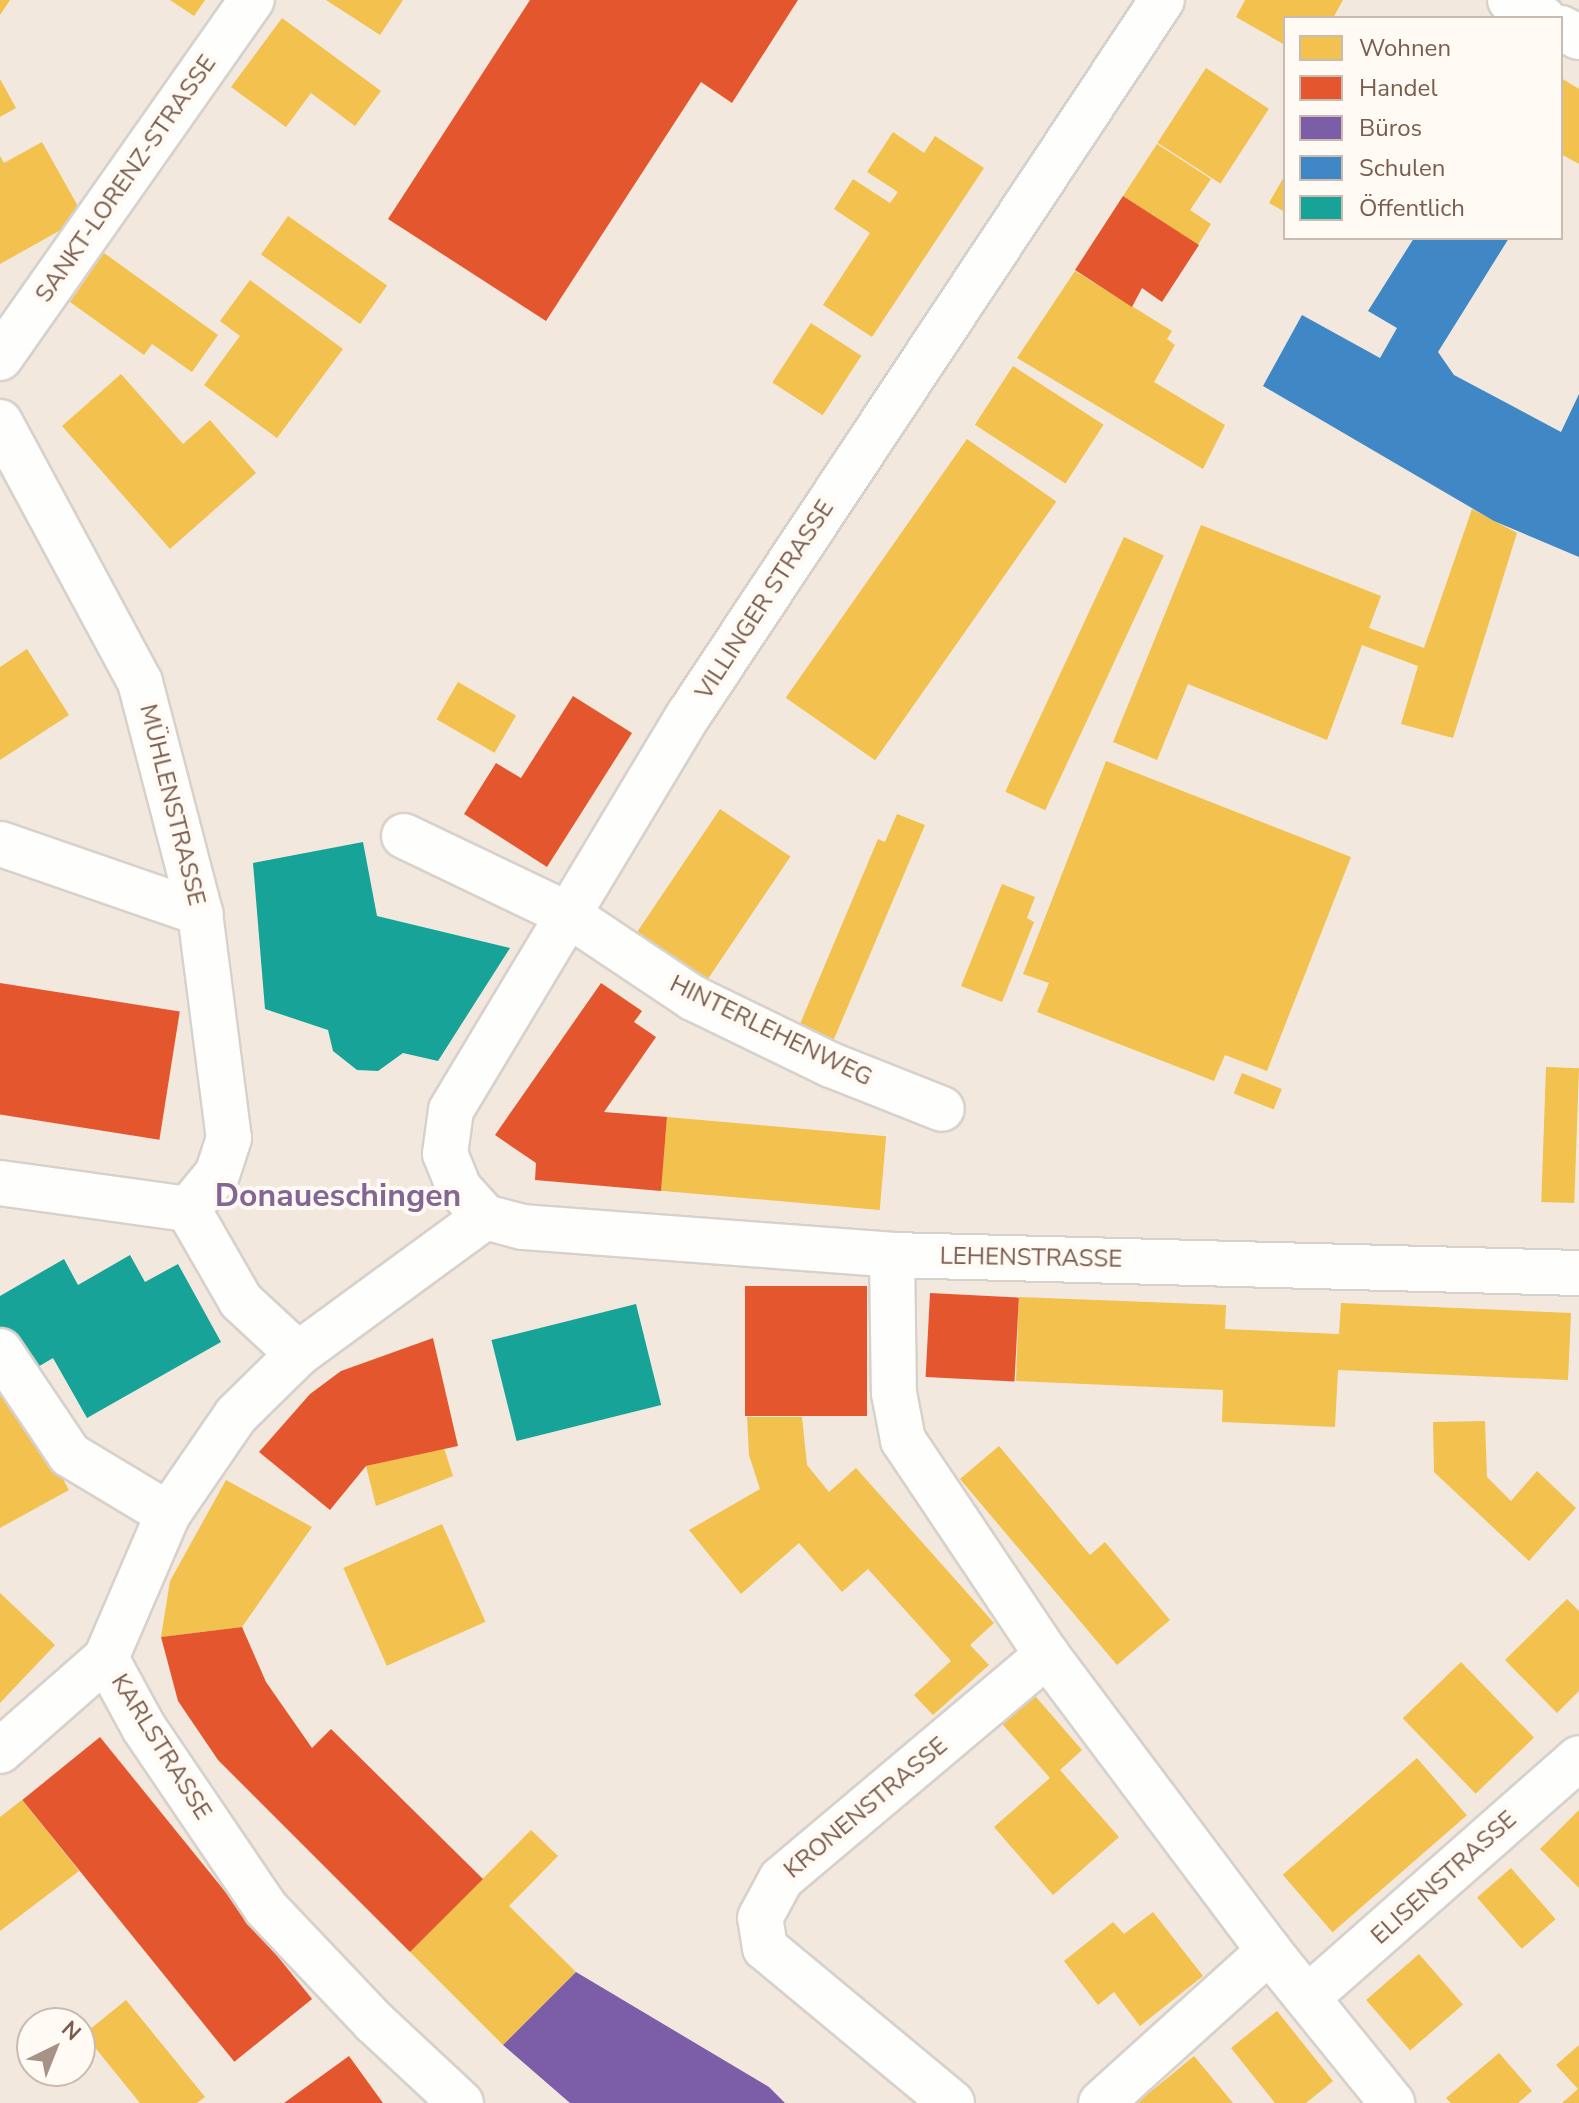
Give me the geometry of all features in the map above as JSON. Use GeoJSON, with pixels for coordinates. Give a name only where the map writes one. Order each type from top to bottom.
{"type":"FeatureCollection","features":[{"type":"Feature","properties":{"kind":"street","name":"SANKT-LORENZ-STRASSE"},"geometry":{"type":"LineString","coordinates":[[0,358],[252,0]]}},
{"type":"Feature","properties":{"kind":"street","name":"VILLINGER STRASSE"},"geometry":{"type":"LineString","coordinates":[[485,1217],[459,1188],[445,1154],[451,1110],[690,713],[1162,0]]}},
{"type":"Feature","properties":{"kind":"street"},"geometry":{"type":"LineString","coordinates":[[1510,0],[1539,16]]}},
{"type":"Feature","properties":{"kind":"street","name":"MÜHLENSTRASSE"},"geometry":{"type":"LineString","coordinates":[[0,422],[140,682],[200,913],[229,1138],[217,1174],[188,1209]]}},
{"type":"Feature","properties":{"kind":"street","name":"HINTERLEHENWEG"},"geometry":{"type":"LineString","coordinates":[[404,836],[567,914],[693,998],[831,1065],[942,1109]]}},
{"type":"Feature","properties":{"kind":"street"},"geometry":{"type":"LineString","coordinates":[[1,844],[200,913]]}},
{"type":"Feature","properties":{"kind":"street"},"geometry":{"type":"LineString","coordinates":[[0,1183],[188,1209],[241,1301],[298,1354]]}},
{"type":"Feature","properties":{"kind":"street","name":"LEHENSTRASSE"},"geometry":{"type":"LineString","coordinates":[[485,1217],[523,1227],[892,1255],[1579,1273]]}},
{"type":"Feature","properties":{"kind":"street","name":"KARLSTRASSE"},"geometry":{"type":"LineString","coordinates":[[461,2103],[374,2022],[266,1908],[144,1728],[106,1658],[168,1514],[236,1415],[298,1354],[485,1217]]}},
{"type":"Feature","properties":{"kind":"street"},"geometry":{"type":"LineString","coordinates":[[892,1255],[894,1393],[903,1440],[1047,1655],[1269,1951],[1392,2103]]}},
{"type":"Feature","properties":{"kind":"street"},"geometry":{"type":"LineString","coordinates":[[0,1351],[70,1455],[168,1514]]}},
{"type":"Feature","properties":{"kind":"street","name":"KRONENSTRASSE"},"geometry":{"type":"LineString","coordinates":[[952,2103],[765,1948],[760,1918],[781,1879],[1047,1655]]}},
{"type":"Feature","properties":{"kind":"street"},"geometry":{"type":"LineString","coordinates":[[0,1751],[106,1658]]}},
{"type":"Feature","properties":{"kind":"street","name":"ELISENSTRASSE"},"geometry":{"type":"LineString","coordinates":[[1308,1997],[1579,1758]]}},
{"type":"Feature","properties":{"kind":"street"},"geometry":{"type":"LineString","coordinates":[[1101,2103],[1269,1951]]}},
{"type":"Feature","properties":{"kind":"shaded area"},"geometry":{"type":"Polygon","coordinates":[[[0,0],[1579,0],[1579,2103],[0,2103],[0,0]]]}},
{"type":"Feature","properties":{"kind":"building: Wohnen"},"geometry":{"type":"Polygon","coordinates":[[[0,0],[10,0],[0,15],[0,0]]]}},
{"type":"Feature","properties":{"kind":"building: Wohnen"},"geometry":{"type":"Polygon","coordinates":[[[170,0],[205,0],[194,16],[170,0]]]}},
{"type":"Feature","properties":{"kind":"building: Wohnen"},"geometry":{"type":"Polygon","coordinates":[[[326,0],[403,0],[380,35],[326,0]]]}},
{"type":"Feature","properties":{"kind":"building: Wohnen"},"geometry":{"type":"Polygon","coordinates":[[[1245,0],[1343,0],[1334,16],[1283,16],[1283,44],[1236,17],[1245,0]]]}},
{"type":"Feature","properties":{"kind":"building: Wohnen"},"geometry":{"type":"Polygon","coordinates":[[[282,18],[381,91],[355,126],[311,93],[286,127],[231,87],[282,18]]]}},
{"type":"Feature","properties":{"kind":"building: Wohnen"},"geometry":{"type":"Polygon","coordinates":[[[1206,68],[1269,109],[1220,183],[1158,143],[1206,68]]]}},
{"type":"Feature","properties":{"kind":"building: Wohnen"},"geometry":{"type":"Polygon","coordinates":[[[0,79],[16,108],[0,117],[0,79]]]}},
{"type":"Feature","properties":{"kind":"building: Wohnen"},"geometry":{"type":"Polygon","coordinates":[[[1563,79],[1579,89],[1579,164],[1563,155],[1563,79]]]}},
{"type":"Feature","properties":{"kind":"building: Wohnen"},"geometry":{"type":"Polygon","coordinates":[[[893,132],[924,153],[935,136],[984,168],[872,337],[823,305],[870,233],[834,209],[853,179],[890,203],[898,192],[867,172],[893,132]]]}},
{"type":"Feature","properties":{"kind":"building: Wohnen"},"geometry":{"type":"Polygon","coordinates":[[[42,142],[84,217],[0,264],[0,156],[4,163],[42,142]]]}},
{"type":"Feature","properties":{"kind":"building: Wohnen"},"geometry":{"type":"Polygon","coordinates":[[[1157,144],[1211,179],[1190,210],[1211,224],[1198,245],[1123,196],[1157,144]]]}},
{"type":"Feature","properties":{"kind":"building: Wohnen"},"geometry":{"type":"Polygon","coordinates":[[[1283,178],[1283,211],[1269,203],[1283,178]]]}},
{"type":"Feature","properties":{"kind":"building: Wohnen"},"geometry":{"type":"Polygon","coordinates":[[[288,216],[387,285],[360,324],[261,255],[288,216]]]}},
{"type":"Feature","properties":{"kind":"building: Wohnen"},"geometry":{"type":"Polygon","coordinates":[[[104,253],[218,335],[192,372],[152,344],[144,355],[70,302],[104,253]]]}},
{"type":"Feature","properties":{"kind":"building: Wohnen"},"geometry":{"type":"Polygon","coordinates":[[[1075,271],[1172,331],[1167,339],[1175,345],[1154,382],[1225,425],[1203,469],[1017,358],[1075,271]]]}},
{"type":"Feature","properties":{"kind":"building: Wohnen"},"geometry":{"type":"Polygon","coordinates":[[[250,280],[343,349],[277,438],[204,385],[240,336],[220,321],[250,280]]]}},
{"type":"Feature","properties":{"kind":"building: Wohnen"},"geometry":{"type":"Polygon","coordinates":[[[811,323],[861,356],[823,415],[772,383],[811,323]]]}},
{"type":"Feature","properties":{"kind":"building: Wohnen"},"geometry":{"type":"Polygon","coordinates":[[[1013,366],[1104,425],[1065,484],[975,425],[1013,366]]]}},
{"type":"Feature","properties":{"kind":"building: Wohnen"},"geometry":{"type":"Polygon","coordinates":[[[121,374],[183,444],[210,420],[256,473],[170,549],[62,426],[121,374]]]}},
{"type":"Feature","properties":{"kind":"building: Wohnen"},"geometry":{"type":"Polygon","coordinates":[[[967,439],[1056,502],[875,760],[786,698],[967,439]]]}},
{"type":"Feature","properties":{"kind":"building: Wohnen"},"geometry":{"type":"Polygon","coordinates":[[[1472,509],[1517,533],[1453,738],[1401,724],[1418,666],[1362,645],[1327,740],[1188,684],[1157,760],[1113,742],[1201,525],[1381,596],[1369,628],[1424,648],[1472,509]]]}},
{"type":"Feature","properties":{"kind":"building: Wohnen"},"geometry":{"type":"Polygon","coordinates":[[[1124,537],[1164,556],[1045,810],[1005,792],[1124,537]]]}},
{"type":"Feature","properties":{"kind":"building: Wohnen"},"geometry":{"type":"Polygon","coordinates":[[[27,649],[69,715],[0,760],[0,667],[27,649]]]}},
{"type":"Feature","properties":{"kind":"building: Wohnen"},"geometry":{"type":"Polygon","coordinates":[[[458,682],[516,716],[495,753],[436,719],[458,682]]]}},
{"type":"Feature","properties":{"kind":"building: Wohnen"},"geometry":{"type":"Polygon","coordinates":[[[1106,761],[1351,857],[1267,1071],[1225,1055],[1214,1081],[1037,1012],[1049,983],[1023,974],[1106,761]]]}},
{"type":"Feature","properties":{"kind":"building: Wohnen"},"geometry":{"type":"Polygon","coordinates":[[[720,809],[790,857],[706,982],[636,934],[720,809]]]}},
{"type":"Feature","properties":{"kind":"building: Wohnen"},"geometry":{"type":"Polygon","coordinates":[[[897,814],[925,825],[831,1046],[797,1031],[878,839],[885,842],[897,814]]]}},
{"type":"Feature","properties":{"kind":"building: Wohnen"},"geometry":{"type":"Polygon","coordinates":[[[1002,884],[1035,897],[1027,918],[1034,922],[1002,1002],[961,986],[1002,884]]]}},
{"type":"Feature","properties":{"kind":"building: Wohnen"},"geometry":{"type":"Polygon","coordinates":[[[1546,1067],[1579,1068],[1574,1203],[1541,1202],[1546,1067]]]}},
{"type":"Feature","properties":{"kind":"building: Wohnen"},"geometry":{"type":"Polygon","coordinates":[[[1242,1073],[1282,1089],[1274,1110],[1234,1093],[1242,1073]]]}},
{"type":"Feature","properties":{"kind":"building: Wohnen"},"geometry":{"type":"Polygon","coordinates":[[[667,1117],[886,1136],[880,1210],[661,1191],[667,1117]]]}},
{"type":"Feature","properties":{"kind":"building: Wohnen"},"geometry":{"type":"Polygon","coordinates":[[[1019,1297],[1226,1305],[1225,1329],[1339,1334],[1341,1303],[1571,1313],[1568,1380],[1338,1370],[1335,1427],[1222,1422],[1223,1390],[1016,1381],[1019,1297]]]}},
{"type":"Feature","properties":{"kind":"building: Wohnen"},"geometry":{"type":"Polygon","coordinates":[[[11,1385],[69,1490],[0,1528],[0,1391],[11,1385]]]}},
{"type":"Feature","properties":{"kind":"building: Wohnen"},"geometry":{"type":"Polygon","coordinates":[[[747,1417],[802,1417],[807,1465],[829,1492],[856,1468],[994,1623],[970,1645],[989,1665],[933,1715],[914,1695],[951,1661],[868,1569],[842,1592],[799,1543],[741,1594],[689,1530],[760,1489],[749,1455],[747,1417]]]}},
{"type":"Feature","properties":{"kind":"building: Wohnen"},"geometry":{"type":"Polygon","coordinates":[[[1485,1421],[1487,1477],[1511,1501],[1537,1471],[1576,1508],[1529,1561],[1434,1472],[1433,1422],[1485,1421]]]}},
{"type":"Feature","properties":{"kind":"building: Wohnen"},"geometry":{"type":"Polygon","coordinates":[[[999,1446],[1090,1555],[1105,1542],[1170,1620],[1117,1665],[960,1479],[999,1446]]]}},
{"type":"Feature","properties":{"kind":"building: Wohnen"},"geometry":{"type":"Polygon","coordinates":[[[444,1448],[453,1476],[376,1506],[366,1466],[444,1448]]]}},
{"type":"Feature","properties":{"kind":"building: Wohnen"},"geometry":{"type":"Polygon","coordinates":[[[226,1480],[312,1527],[242,1627],[161,1637],[170,1581],[226,1480]]]}},
{"type":"Feature","properties":{"kind":"building: Wohnen"},"geometry":{"type":"Polygon","coordinates":[[[442,1524],[486,1622],[387,1666],[343,1568],[442,1524]]]}},
{"type":"Feature","properties":{"kind":"building: Wohnen"},"geometry":{"type":"Polygon","coordinates":[[[0,1593],[55,1645],[0,1703],[0,1593]]]}},
{"type":"Feature","properties":{"kind":"building: Wohnen"},"geometry":{"type":"Polygon","coordinates":[[[1567,1599],[1579,1611],[1579,1691],[1557,1713],[1505,1660],[1567,1599]]]}},
{"type":"Feature","properties":{"kind":"building: Wohnen"},"geometry":{"type":"Polygon","coordinates":[[[1461,1662],[1534,1738],[1476,1794],[1403,1718],[1461,1662]]]}},
{"type":"Feature","properties":{"kind":"building: Wohnen"},"geometry":{"type":"Polygon","coordinates":[[[1029,1689],[1082,1750],[1060,1770],[1119,1837],[1053,1895],[994,1827],[1050,1778],[996,1717],[1029,1689]]]}},
{"type":"Feature","properties":{"kind":"building: Wohnen"},"geometry":{"type":"Polygon","coordinates":[[[1417,1758],[1467,1815],[1333,1932],[1283,1875],[1417,1758]]]}},
{"type":"Feature","properties":{"kind":"building: Wohnen"},"geometry":{"type":"Polygon","coordinates":[[[22,1800],[79,1871],[0,1931],[0,1817],[22,1800]]]}},
{"type":"Feature","properties":{"kind":"building: Wohnen"},"geometry":{"type":"Polygon","coordinates":[[[1579,1810],[1579,1888],[1540,1849],[1579,1810]]]}},
{"type":"Feature","properties":{"kind":"building: Wohnen"},"geometry":{"type":"Polygon","coordinates":[[[531,1830],[558,1856],[509,1906],[576,1972],[503,2045],[410,1952],[531,1830]]]}},
{"type":"Feature","properties":{"kind":"building: Wohnen"},"geometry":{"type":"Polygon","coordinates":[[[1511,1868],[1556,1919],[1522,1949],[1477,1898],[1511,1868]]]}},
{"type":"Feature","properties":{"kind":"building: Wohnen"},"geometry":{"type":"Polygon","coordinates":[[[1153,1912],[1203,1976],[1140,2026],[1114,1992],[1098,2005],[1064,1961],[1113,1922],[1124,1934],[1153,1912]]]}},
{"type":"Feature","properties":{"kind":"building: Wohnen"},"geometry":{"type":"Polygon","coordinates":[[[1419,1954],[1463,2005],[1410,2050],[1366,2000],[1419,1954]]]}},
{"type":"Feature","properties":{"kind":"building: Wohnen"},"geometry":{"type":"Polygon","coordinates":[[[126,2000],[205,2097],[197,2103],[140,2103],[96,2049],[96,2024],[126,2000]]]}},
{"type":"Feature","properties":{"kind":"building: Wohnen"},"geometry":{"type":"Polygon","coordinates":[[[1277,2011],[1333,2081],[1306,2103],[1275,2103],[1231,2048],[1277,2011]]]}},
{"type":"Feature","properties":{"kind":"building: Wohnen"},"geometry":{"type":"Polygon","coordinates":[[[1579,2045],[1579,2103],[1562,2103],[1578,2089],[1556,2065],[1579,2045]]]}},
{"type":"Feature","properties":{"kind":"building: Wohnen"},"geometry":{"type":"Polygon","coordinates":[[[1499,2053],[1532,2091],[1518,2103],[1451,2103],[1446,2098],[1499,2053]]]}},
{"type":"Feature","properties":{"kind":"building: Wohnen"},"geometry":{"type":"Polygon","coordinates":[[[1194,2056],[1233,2103],[1137,2103],[1194,2056]]]}},
{"type":"Feature","properties":{"kind":"building: Handel"},"geometry":{"type":"Polygon","coordinates":[[[530,0],[798,0],[732,103],[701,82],[546,321],[388,219],[530,0]]]}},
{"type":"Feature","properties":{"kind":"building: Handel"},"geometry":{"type":"Polygon","coordinates":[[[1123,196],[1199,245],[1162,302],[1142,288],[1132,307],[1075,270],[1123,196]]]}},
{"type":"Feature","properties":{"kind":"building: Handel"},"geometry":{"type":"Polygon","coordinates":[[[573,696],[632,733],[547,867],[464,814],[496,763],[521,778],[573,696]]]}},
{"type":"Feature","properties":{"kind":"building: Handel"},"geometry":{"type":"Polygon","coordinates":[[[0,983],[180,1011],[159,1140],[0,1115],[0,983]]]}},
{"type":"Feature","properties":{"kind":"building: Handel"},"geometry":{"type":"Polygon","coordinates":[[[601,983],[642,1011],[634,1022],[656,1037],[604,1112],[667,1117],[661,1191],[535,1180],[536,1163],[495,1135],[601,983]]]}},
{"type":"Feature","properties":{"kind":"building: Handel"},"geometry":{"type":"Polygon","coordinates":[[[745,1286],[867,1286],[867,1416],[745,1416],[745,1286]]]}},
{"type":"Feature","properties":{"kind":"building: Handel"},"geometry":{"type":"Polygon","coordinates":[[[930,1293],[1019,1298],[1014,1382],[926,1377],[930,1293]]]}},
{"type":"Feature","properties":{"kind":"building: Handel"},"geometry":{"type":"Polygon","coordinates":[[[433,1338],[458,1446],[366,1466],[330,1510],[259,1452],[310,1394],[341,1371],[433,1338]]]}},
{"type":"Feature","properties":{"kind":"building: Handel"},"geometry":{"type":"Polygon","coordinates":[[[242,1627],[266,1682],[312,1748],[331,1729],[483,1879],[410,1952],[218,1760],[178,1701],[161,1637],[242,1627]]]}},
{"type":"Feature","properties":{"kind":"building: Handel"},"geometry":{"type":"Polygon","coordinates":[[[100,1737],[312,1999],[234,2062],[22,1800],[100,1737]]]}},
{"type":"Feature","properties":{"kind":"building: Handel"},"geometry":{"type":"Polygon","coordinates":[[[349,2056],[383,2103],[284,2103],[349,2056]]]}},
{"type":"Feature","properties":{"kind":"building: Büros"},"geometry":{"type":"Polygon","coordinates":[[[576,1972],[769,2087],[785,2103],[570,2103],[503,2045],[576,1972]]]}},
{"type":"Feature","properties":{"kind":"building: Schulen"},"geometry":{"type":"Polygon","coordinates":[[[1413,240],[1508,240],[1438,352],[1454,375],[1561,432],[1579,394],[1579,557],[1494,521],[1263,386],[1302,315],[1380,358],[1397,328],[1368,311],[1413,240]]]}},
{"type":"Feature","properties":{"kind":"building: Öffentlich"},"geometry":{"type":"Polygon","coordinates":[[[363,842],[377,916],[510,948],[438,1061],[403,1053],[378,1071],[357,1070],[333,1051],[328,1030],[265,1009],[253,863],[363,842]]]}},
{"type":"Feature","properties":{"kind":"building: Öffentlich"},"geometry":{"type":"Polygon","coordinates":[[[130,1255],[145,1282],[178,1264],[221,1342],[87,1418],[53,1358],[26,1374],[0,1329],[0,1296],[64,1259],[78,1285],[130,1255]]]}},
{"type":"Feature","properties":{"kind":"building: Öffentlich"},"geometry":{"type":"Polygon","coordinates":[[[636,1304],[661,1405],[517,1441],[491,1340],[636,1304]]]}},
{"type":"Feature","properties":{"kind":"district","name":"Donaueschingen"},"geometry":{"type":"Point","coordinates":[338,1196]}}]}
